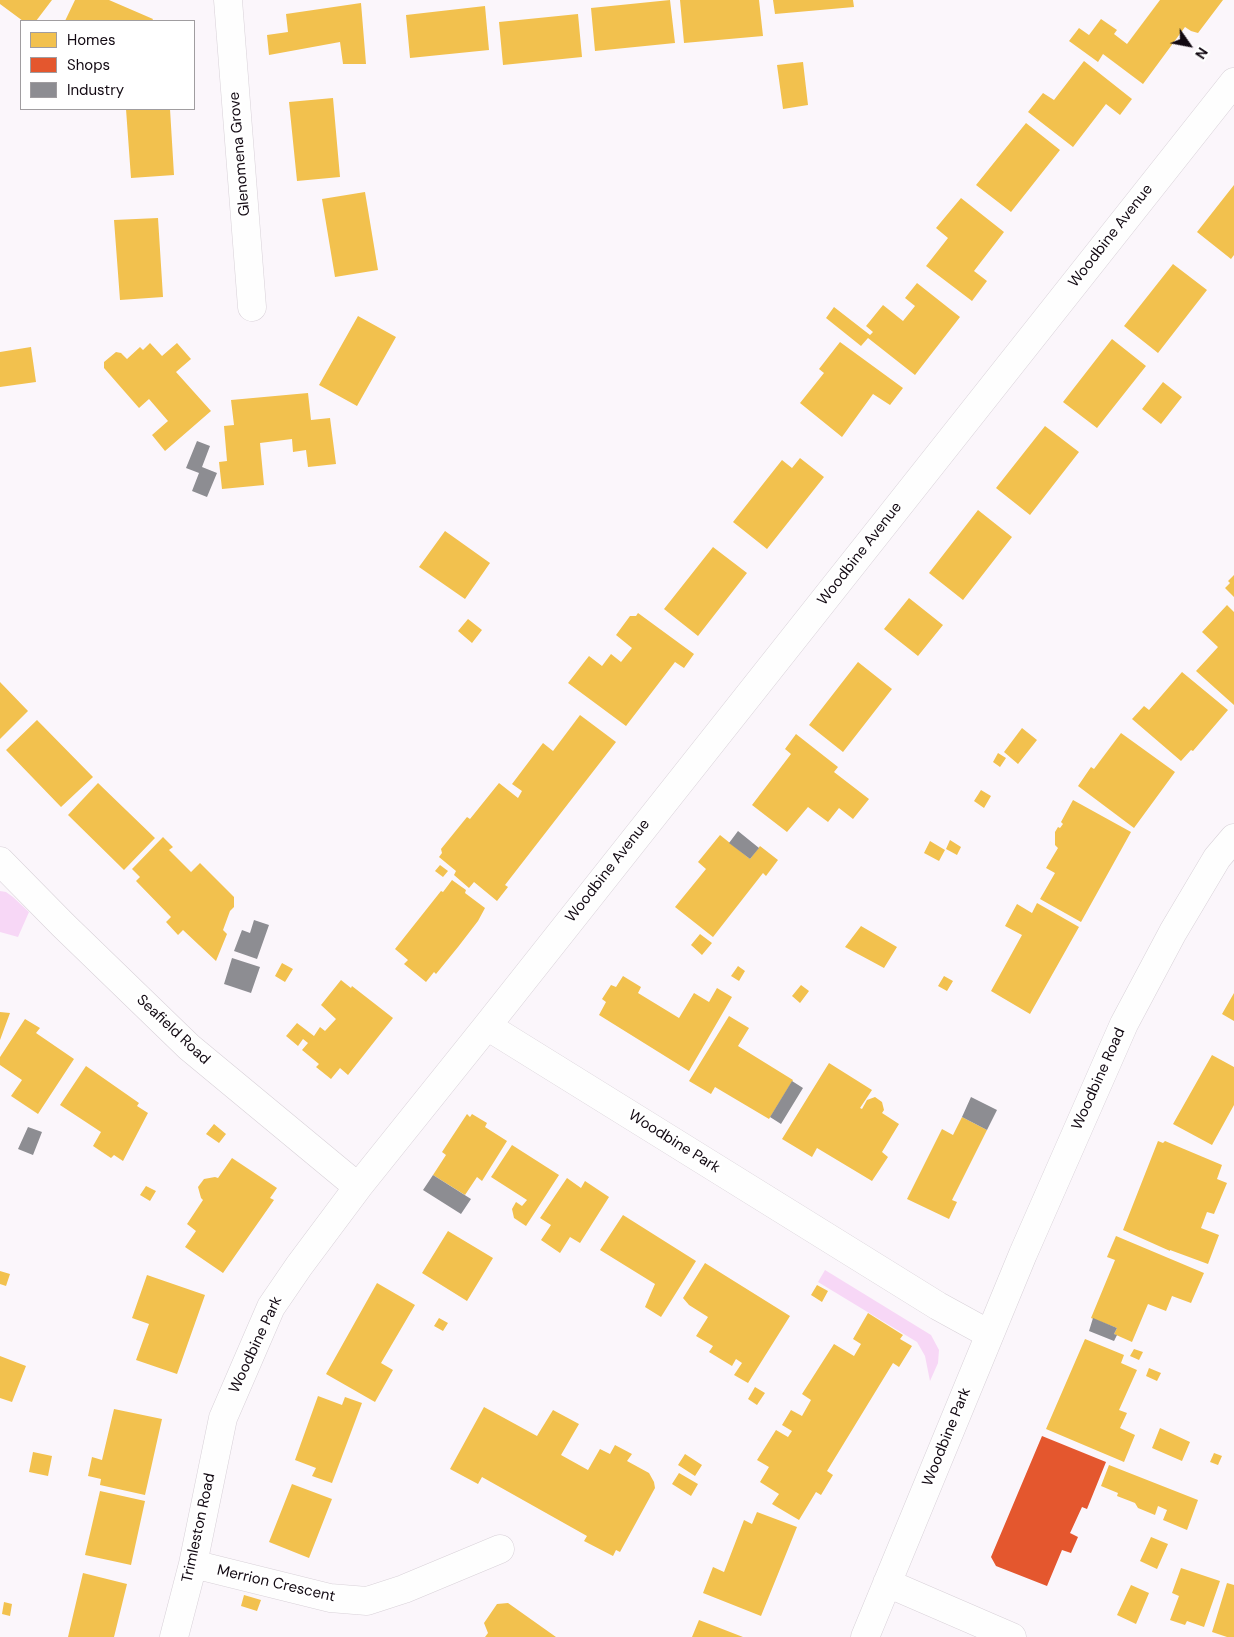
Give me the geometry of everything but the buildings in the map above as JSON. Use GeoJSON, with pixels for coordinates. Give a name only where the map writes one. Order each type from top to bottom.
{"type":"FeatureCollection","features":[{"type":"Feature","properties":{"kind":"street","name":"Glenomena Grove"},"geometry":{"type":"LineString","coordinates":[[228,0],[252,307]]}},
{"type":"Feature","properties":{"kind":"street","name":"Woodbine Avenue"},"geometry":{"type":"LineString","coordinates":[[487,1026],[1234,82]]}},
{"type":"Feature","properties":{"kind":"street","name":"Woodbine Road"},"geometry":{"type":"LineString","coordinates":[[989,1334],[1066,1153],[1124,1024],[1172,932],[1217,858],[1234,838]]}},
{"type":"Feature","properties":{"kind":"street","name":"Seafield Road"},"geometry":{"type":"LineString","coordinates":[[0,860],[63,925],[189,1047],[358,1187]]}},
{"type":"Feature","properties":{"kind":"street","name":"Woodbine Park"},"geometry":{"type":"LineString","coordinates":[[223,1418],[271,1307],[358,1187],[487,1026],[938,1306],[989,1334],[864,1637]]}},
{"type":"Feature","properties":{"kind":"street","name":"Trimleston Road"},"geometry":{"type":"LineString","coordinates":[[174,1637],[193,1564],[223,1418]]}},
{"type":"Feature","properties":{"kind":"street","name":"Merrion Crescent"},"geometry":{"type":"LineString","coordinates":[[193,1564],[330,1598],[367,1602],[404,1590],[500,1549]]}},
{"type":"Feature","properties":{"kind":"street"},"geometry":{"type":"LineString","coordinates":[[887,1583],[1012,1637]]}},
{"type":"Feature","properties":{"kind":"shaded area"},"geometry":{"type":"Polygon","coordinates":[[[0,891],[6,892],[13,897],[29,912],[18,937],[0,932],[0,891]]]}},
{"type":"Feature","properties":{"kind":"shaded area"},"geometry":{"type":"Polygon","coordinates":[[[825,1270],[931,1335],[939,1350],[938,1363],[930,1381],[925,1356],[917,1342],[818,1282],[825,1270]]]}}]}
